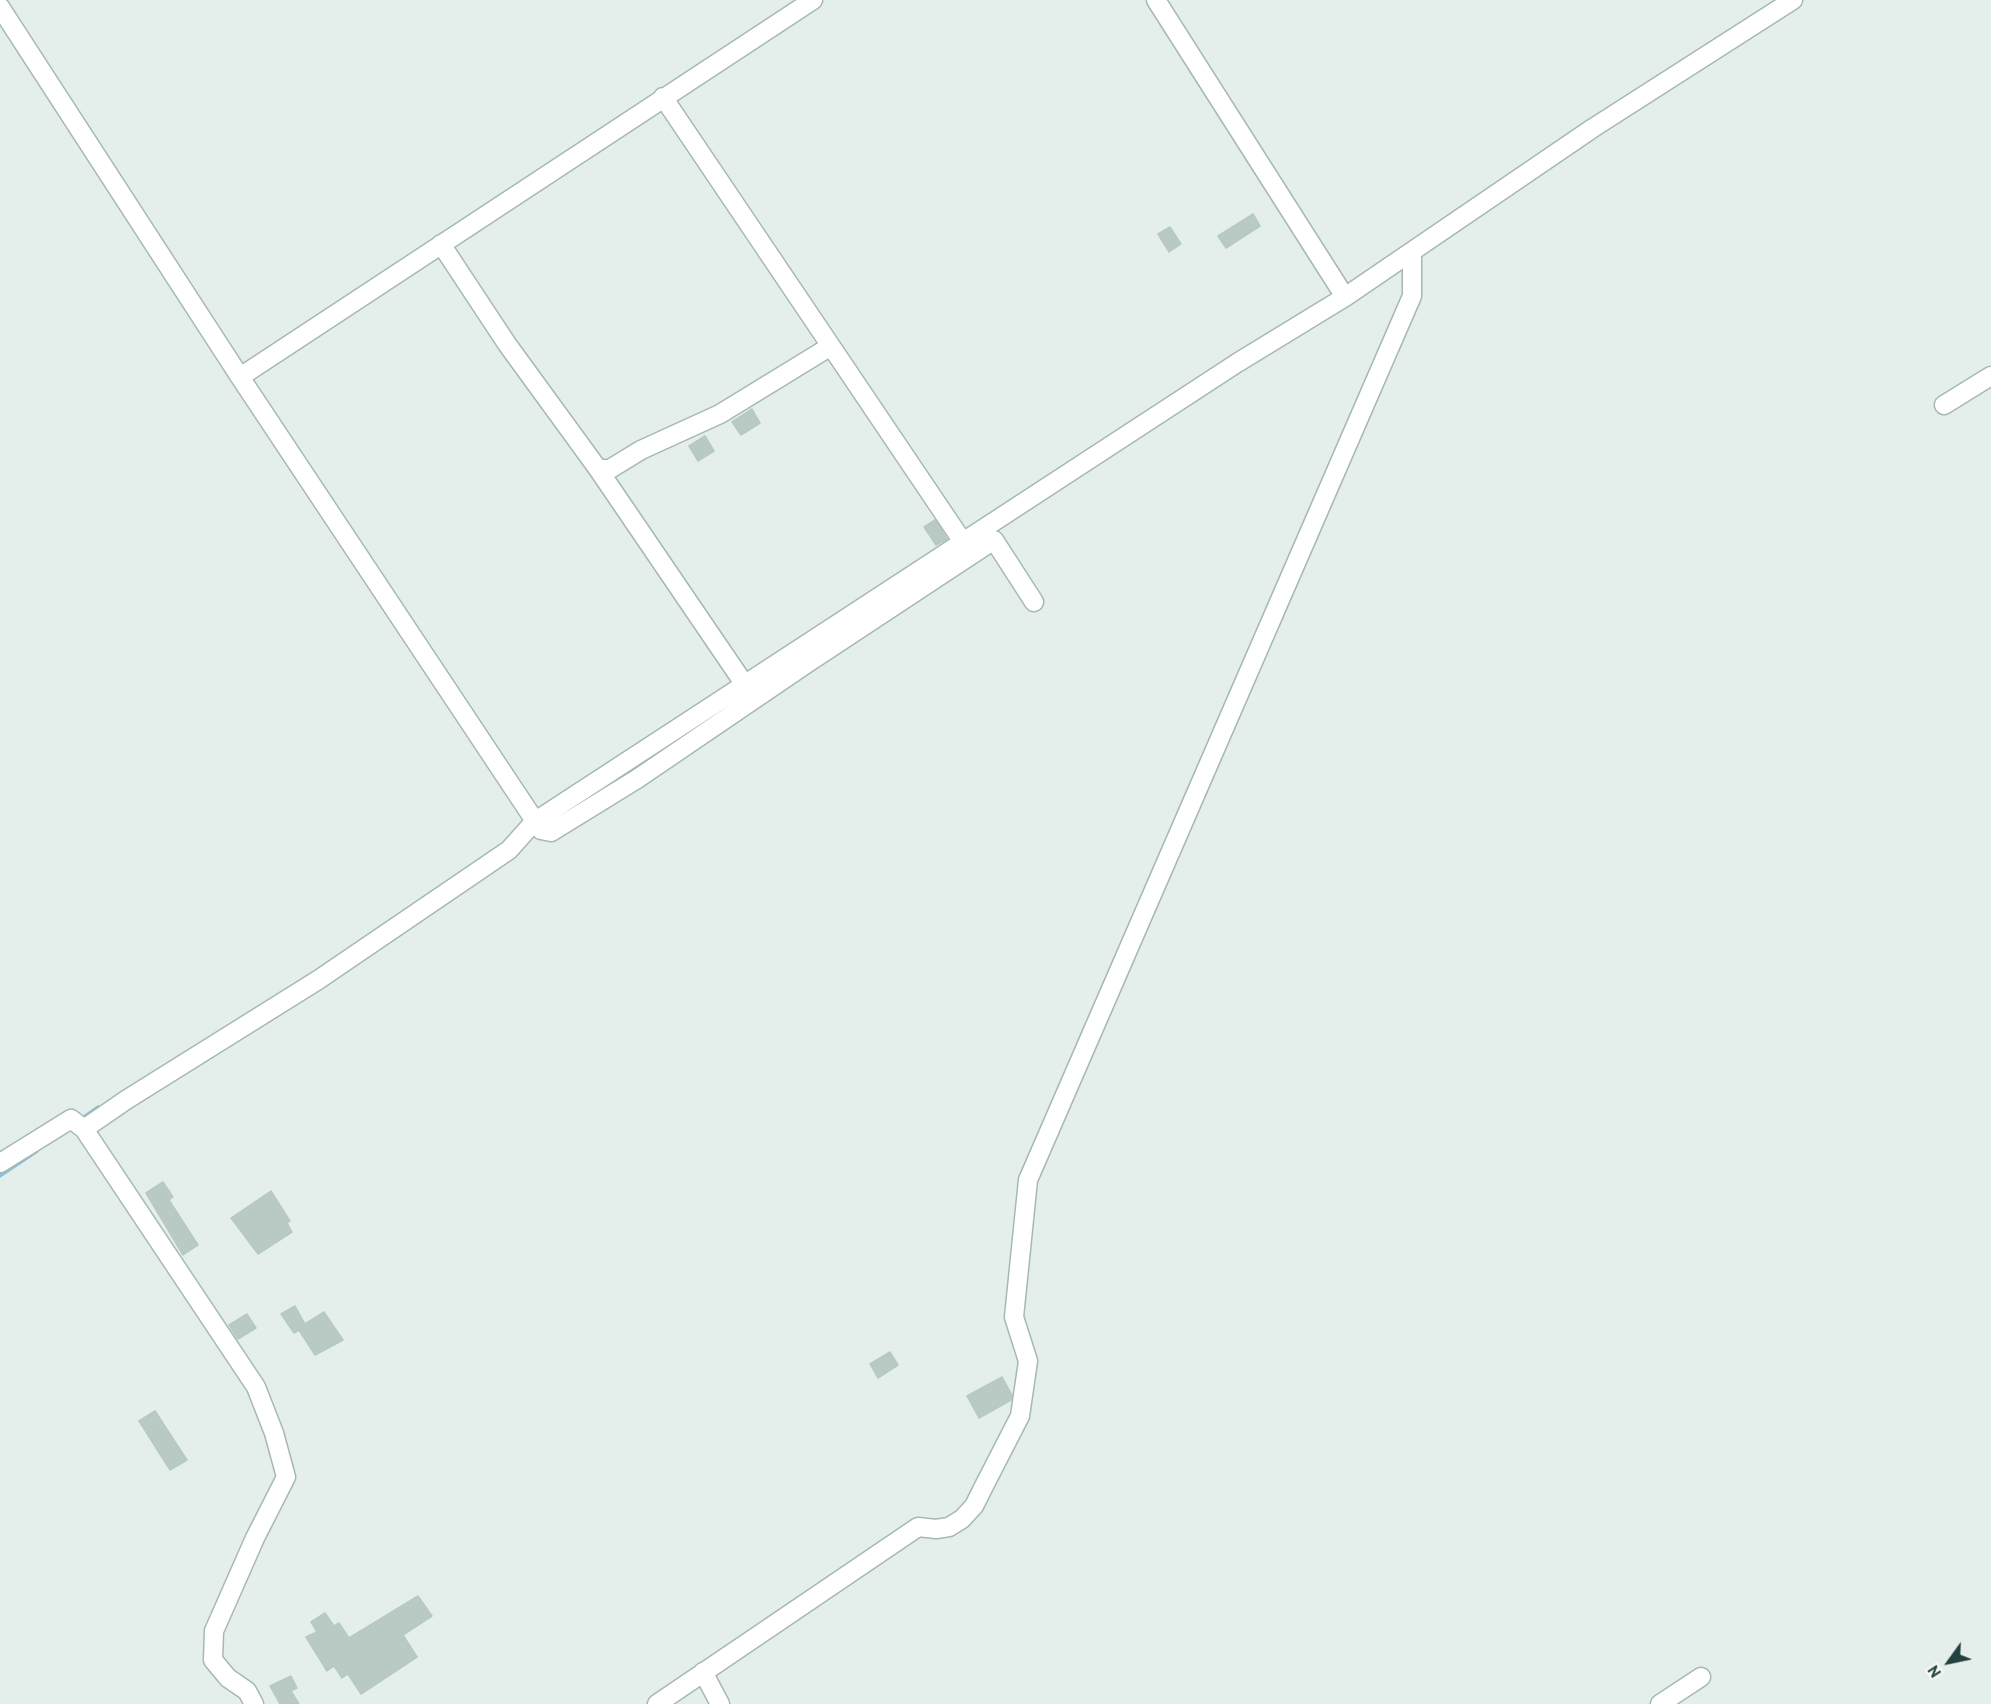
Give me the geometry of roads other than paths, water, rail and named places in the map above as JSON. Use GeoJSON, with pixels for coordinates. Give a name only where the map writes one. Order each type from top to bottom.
{"type":"FeatureCollection","features":[{"type":"Feature","properties":{"kind":"street"},"geometry":{"type":"LineString","coordinates":[[240,377],[813,0]]}},
{"type":"Feature","properties":{"kind":"street"},"geometry":{"type":"LineString","coordinates":[[1156,0],[1346,297]]}},
{"type":"Feature","properties":{"kind":"street"},"geometry":{"type":"LineString","coordinates":[[0,1163],[126,1100],[318,980],[509,850],[534,822],[1237,363],[1346,297],[1593,128],[1793,0]]}},
{"type":"Feature","properties":{"kind":"street"},"geometry":{"type":"LineString","coordinates":[[0,7],[240,377],[541,830],[551,832],[637,779],[994,540],[1034,602]]}},
{"type":"Feature","properties":{"kind":"street"},"geometry":{"type":"LineString","coordinates":[[663,97],[963,542]]}},
{"type":"Feature","properties":{"kind":"street"},"geometry":{"type":"LineString","coordinates":[[441,244],[507,344],[598,469],[744,685]]}},
{"type":"Feature","properties":{"kind":"street"},"geometry":{"type":"LineString","coordinates":[[657,1704],[918,1527],[936,1529],[949,1527],[962,1520],[974,1506],[1020,1416],[1028,1361],[1014,1317],[1028,1180],[1412,296],[1412,252]]}},
{"type":"Feature","properties":{"kind":"street"},"geometry":{"type":"LineString","coordinates":[[598,469],[610,469],[641,450],[720,414],[831,346]]}},
{"type":"Feature","properties":{"kind":"street"},"geometry":{"type":"LineString","coordinates":[[1944,405],[1991,376]]}},
{"type":"Feature","properties":{"kind":"street"},"geometry":{"type":"LineString","coordinates":[[78,1124],[256,1387],[274,1433],[286,1477],[255,1538],[214,1631],[213,1660],[228,1678],[247,1691],[254,1704]]}},
{"type":"Feature","properties":{"kind":"street"},"geometry":{"type":"LineString","coordinates":[[703,1672],[720,1704]]}},
{"type":"Feature","properties":{"kind":"street"},"geometry":{"type":"LineString","coordinates":[[1660,1704],[1701,1677]]}},
{"type":"Feature","properties":{"kind":"waterway"},"geometry":{"type":"LineString","coordinates":[[78,1122],[98,1108]]}},
{"type":"Feature","properties":{"kind":"waterway"},"geometry":{"type":"LineString","coordinates":[[0,1175],[36,1151]]}}]}
